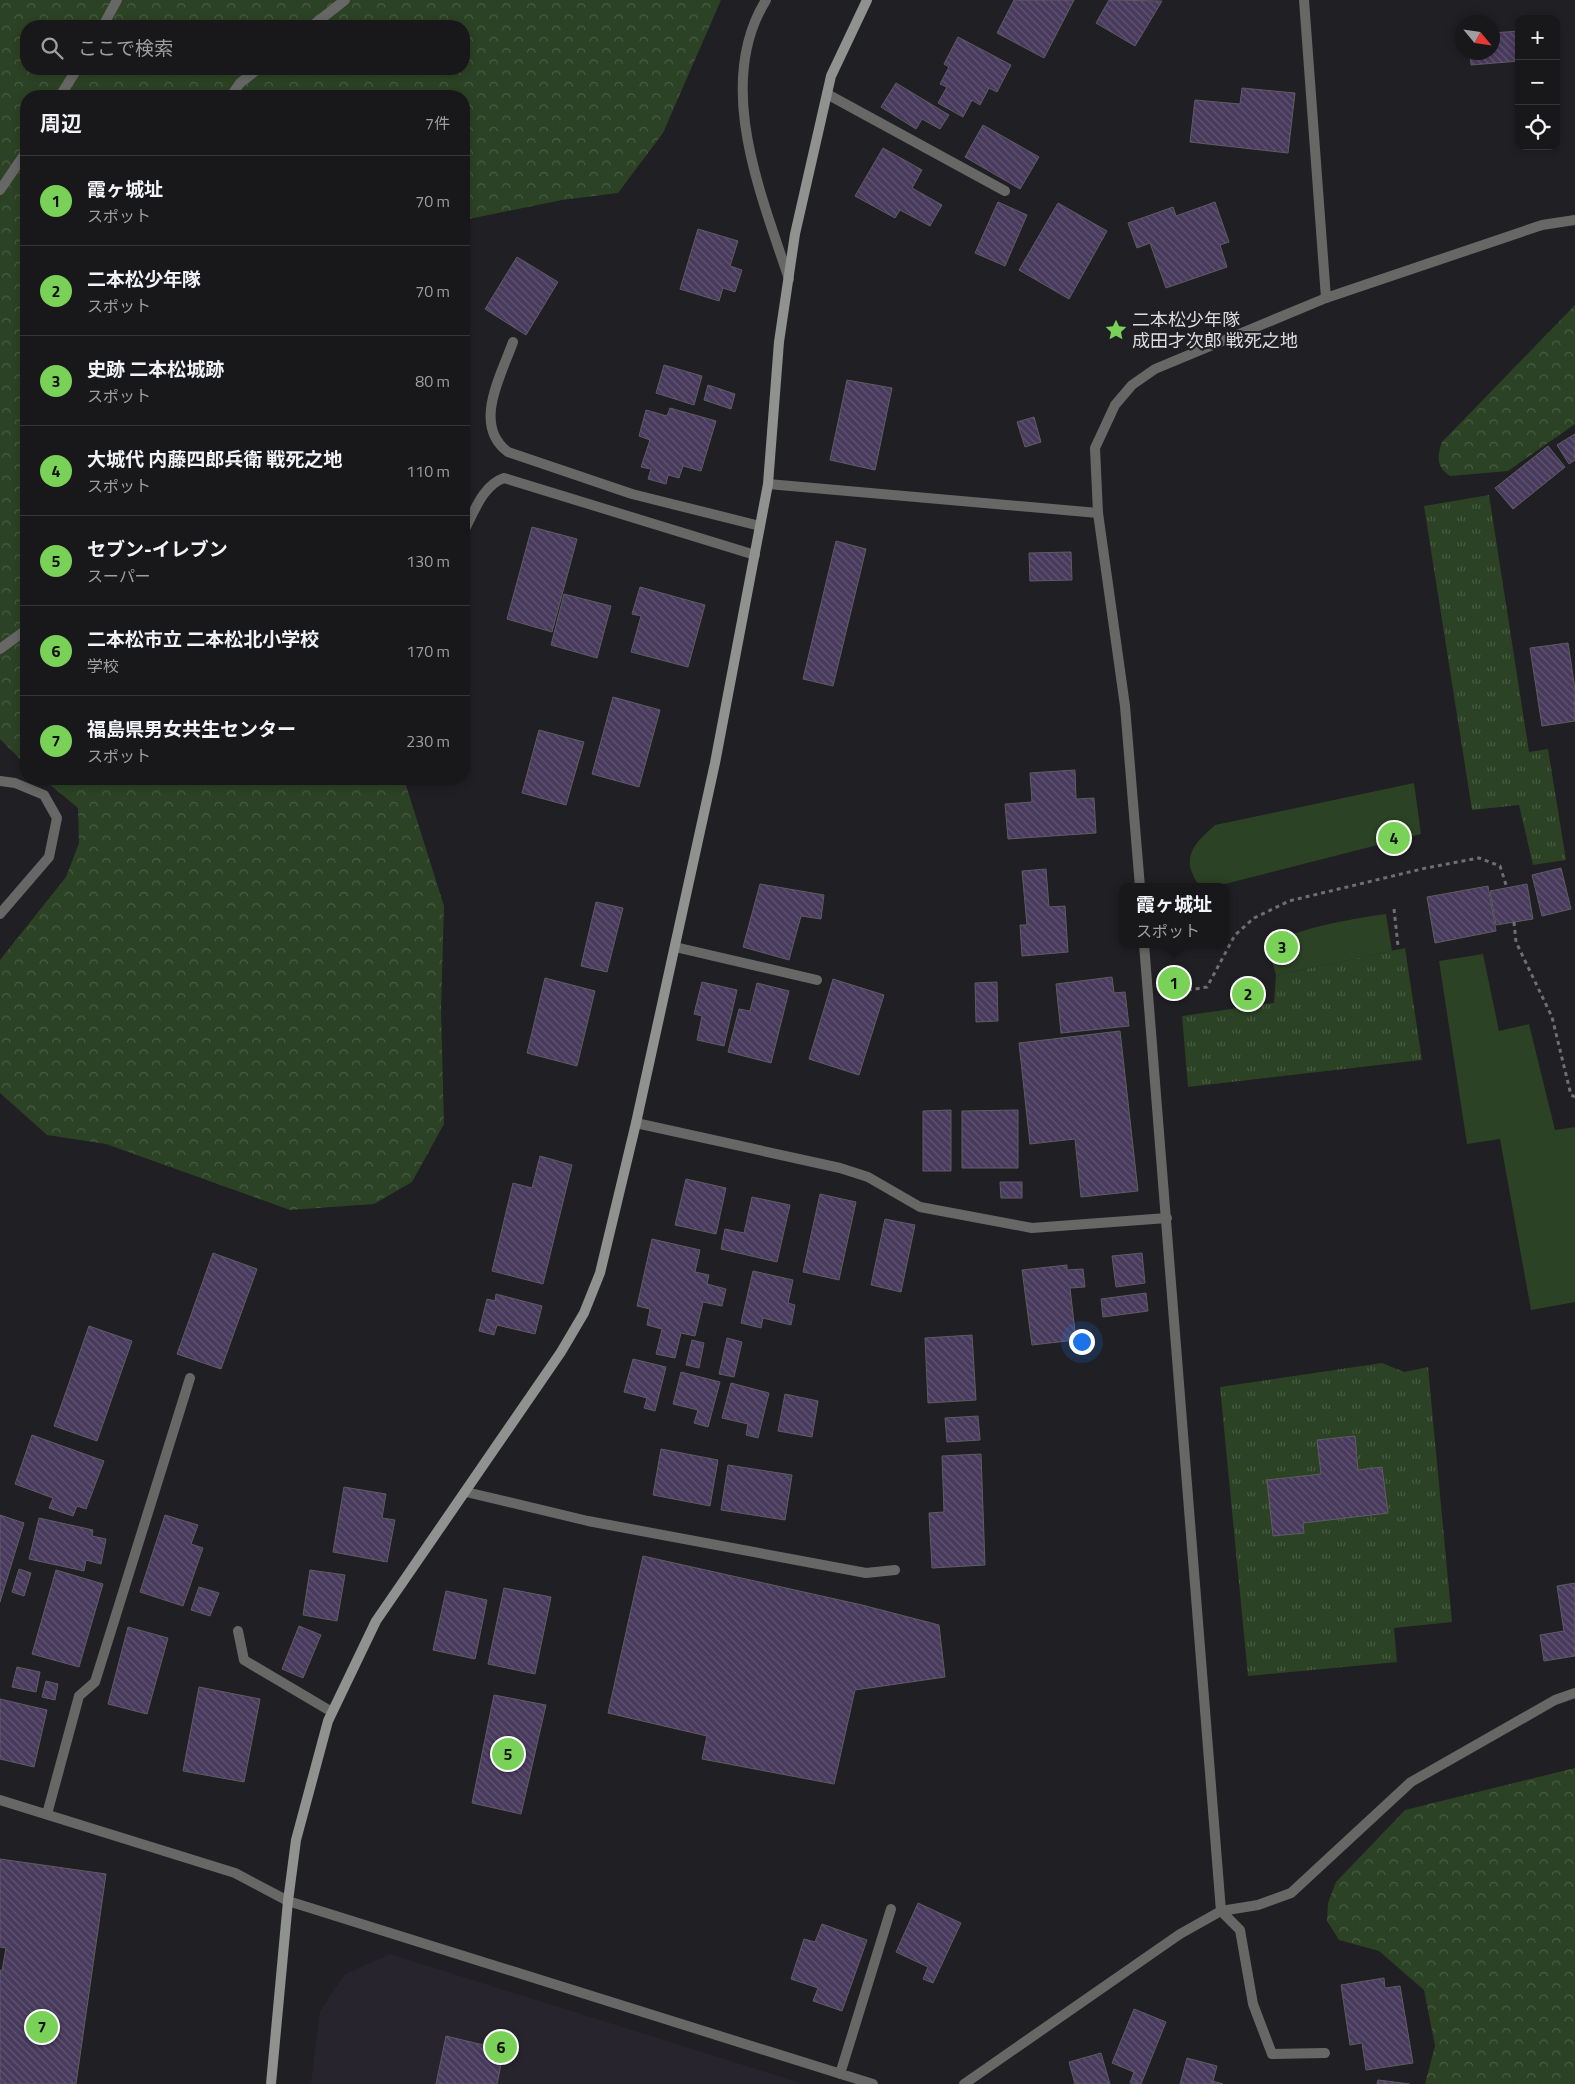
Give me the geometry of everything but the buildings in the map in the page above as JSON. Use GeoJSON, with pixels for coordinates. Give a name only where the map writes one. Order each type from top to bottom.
{"type":"FeatureCollection","features":[{"type":"Feature","properties":{"kind":"street"},"geometry":{"type":"LineString","coordinates":[[106,20],[118,0]]}},
{"type":"Feature","properties":{"kind":"street"},"geometry":{"type":"LineString","coordinates":[[320,20],[345,0]]}},
{"type":"Feature","properties":{"kind":"street"},"geometry":{"type":"LineString","coordinates":[[766,0],[752,28],[746,48],[741,75],[742,105],[760,193],[789,279]]}},
{"type":"Feature","properties":{"kind":"street"},"geometry":{"type":"LineString","coordinates":[[271,2084],[288,1900],[296,1840],[332,1712],[376,1621],[561,1352],[584,1313],[600,1273],[636,1123],[715,763],[755,555],[768,484],[780,342],[796,234],[831,76],[867,0]]}},
{"type":"Feature","properties":{"kind":"street"},"geometry":{"type":"LineString","coordinates":[[1303,0],[1326,298]]}},
{"type":"Feature","properties":{"kind":"street"},"geometry":{"type":"LineString","coordinates":[[64,90],[73,75]]}},
{"type":"Feature","properties":{"kind":"street"},"geometry":{"type":"LineString","coordinates":[[235,90],[240,83],[250,75]]}},
{"type":"Feature","properties":{"kind":"street"},"geometry":{"type":"LineString","coordinates":[[827,94],[1005,191]]}},
{"type":"Feature","properties":{"kind":"street"},"geometry":{"type":"LineString","coordinates":[[0,190],[20,161]]}},
{"type":"Feature","properties":{"kind":"street"},"geometry":{"type":"LineString","coordinates":[[1140,883],[1125,706],[1098,513],[1095,448],[1115,405],[1132,384],[1154,369],[1326,298],[1542,225],[1575,220]]}},
{"type":"Feature","properties":{"kind":"street"},"geometry":{"type":"LineString","coordinates":[[513,342],[491,405],[490,427],[498,445],[508,452],[632,494],[760,526]]}},
{"type":"Feature","properties":{"kind":"street"},"geometry":{"type":"LineString","coordinates":[[470,520],[488,488],[495,481],[504,478],[755,555]]}},
{"type":"Feature","properties":{"kind":"street"},"geometry":{"type":"LineString","coordinates":[[768,484],[1098,513]]}},
{"type":"Feature","properties":{"kind":"street"},"geometry":{"type":"LineString","coordinates":[[0,649],[20,634]]}},
{"type":"Feature","properties":{"kind":"street"},"geometry":{"type":"LineString","coordinates":[[0,781],[15,783],[44,795],[56,818],[49,857],[0,914]]}},
{"type":"Feature","properties":{"kind":"street"},"geometry":{"type":"LineString","coordinates":[[675,947],[817,980]]}},
{"type":"Feature","properties":{"kind":"street"},"geometry":{"type":"LineString","coordinates":[[1144,948],[1221,1911],[1240,1930],[1253,2004],[1272,2054],[1325,2053]]}},
{"type":"Feature","properties":{"kind":"street"},"geometry":{"type":"LineString","coordinates":[[636,1123],[840,1168],[868,1177],[920,1207],[968,1217],[1032,1228],[1167,1218]]}},
{"type":"Feature","properties":{"kind":"street"},"geometry":{"type":"LineString","coordinates":[[47,1814],[79,1696],[95,1682],[190,1378]]}},
{"type":"Feature","properties":{"kind":"street"},"geometry":{"type":"LineString","coordinates":[[466,1492],[588,1521],[866,1573],[894,1570]]}},
{"type":"Feature","properties":{"kind":"street"},"geometry":{"type":"LineString","coordinates":[[238,1631],[244,1660],[332,1712]]}},
{"type":"Feature","properties":{"kind":"street"},"geometry":{"type":"LineString","coordinates":[[964,2084],[1180,1934],[1221,1911],[1258,1905],[1291,1893],[1411,1782],[1555,1700],[1575,1693]]}},
{"type":"Feature","properties":{"kind":"street"},"geometry":{"type":"LineString","coordinates":[[0,1800],[235,1873],[288,1900],[873,2084]]}},
{"type":"Feature","properties":{"kind":"street"},"geometry":{"type":"LineString","coordinates":[[840,2074],[891,1909]]}},
{"type":"Feature","properties":{"kind":"path"},"geometry":{"type":"LineString","coordinates":[[1229,946],[1235,935],[1254,918],[1289,901],[1426,868],[1479,858],[1500,866],[1507,888]]}},
{"type":"Feature","properties":{"kind":"path"},"geometry":{"type":"LineString","coordinates":[[1394,909],[1398,946]]}},
{"type":"Feature","properties":{"kind":"path"},"geometry":{"type":"LineString","coordinates":[[1514,922],[1516,942],[1552,1017],[1571,1095],[1575,1096]]}},
{"type":"Feature","properties":{"kind":"path"},"geometry":{"type":"LineString","coordinates":[[1149,997],[1207,988],[1228,948]]}},
{"type":"Feature","properties":{"kind":"shaded area"},"geometry":{"type":"Polygon","coordinates":[[[390,1954],[804,2084],[311,2084],[320,2011],[344,1975],[390,1954]]]}},
{"type":"Feature","properties":{"kind":"green space"},"geometry":{"type":"Polygon","coordinates":[[[0,0],[721,0],[663,133],[618,193],[562,200],[470,219],[470,90],[20,90],[20,759],[0,739],[0,0]]]}},
{"type":"Feature","properties":{"kind":"green space"},"geometry":{"type":"Polygon","coordinates":[[[1575,305],[1575,424],[1508,471],[1450,476],[1442,469],[1439,461],[1442,442],[1575,305]]]}},
{"type":"Feature","properties":{"kind":"green space"},"geometry":{"type":"Polygon","coordinates":[[[1489,495],[1529,752],[1548,749],[1566,860],[1533,865],[1519,805],[1472,810],[1424,506],[1489,495]]]}},
{"type":"Feature","properties":{"kind":"green space"},"geometry":{"type":"Polygon","coordinates":[[[1414,783],[1421,834],[1229,883],[1198,883],[1190,866],[1190,858],[1201,838],[1215,825],[1414,783]]]}},
{"type":"Feature","properties":{"kind":"green space"},"geometry":{"type":"Polygon","coordinates":[[[50,785],[406,785],[444,906],[441,1009],[444,1124],[412,1182],[374,1204],[290,1210],[106,1144],[47,1135],[0,1093],[0,960],[66,877],[79,843],[78,808],[50,785]]]}},
{"type":"Feature","properties":{"kind":"green space"},"geometry":{"type":"Polygon","coordinates":[[[1386,914],[1392,951],[1276,975],[1267,944],[1325,925],[1386,914]]]}},
{"type":"Feature","properties":{"kind":"green space"},"geometry":{"type":"Polygon","coordinates":[[[1405,948],[1422,1060],[1188,1087],[1182,1016],[1274,1003],[1276,975],[1405,948]]]}},
{"type":"Feature","properties":{"kind":"green space"},"geometry":{"type":"Polygon","coordinates":[[[1483,954],[1499,1031],[1529,1024],[1555,1130],[1575,1127],[1575,1302],[1531,1310],[1500,1139],[1467,1144],[1439,961],[1483,954]]]}},
{"type":"Feature","properties":{"kind":"green space"},"geometry":{"type":"Polygon","coordinates":[[[1382,1363],[1404,1372],[1428,1367],[1452,1622],[1394,1628],[1397,1662],[1248,1676],[1220,1387],[1382,1363]]]}},
{"type":"Feature","properties":{"kind":"green space"},"geometry":{"type":"Polygon","coordinates":[[[1575,1768],[1575,2084],[1425,2084],[1435,2046],[1424,1990],[1379,1951],[1339,1940],[1327,1921],[1328,1903],[1336,1882],[1405,1810],[1575,1768]]]}},
{"type":"Feature","properties":{"kind":"place","name":"二本松少年隊 成田才次郎 戦死之地"},"geometry":{"type":"Point","coordinates":[1116,330]}},
{"type":"Feature","properties":{"kind":"place","name":"大城代 内藤四郎兵衛 戦死之地"},"geometry":{"type":"Point","coordinates":[1394,838]}},
{"type":"Feature","properties":{"kind":"place","name":"史跡 二本松城跡"},"geometry":{"type":"Point","coordinates":[1282,947]}},
{"type":"Feature","properties":{"kind":"place","name":"霞ヶ城址"},"geometry":{"type":"Point","coordinates":[1174,983]}},
{"type":"Feature","properties":{"kind":"place","name":"二本松少年隊"},"geometry":{"type":"Point","coordinates":[1248,994]}},
{"type":"Feature","properties":{"kind":"place","name":"セブン-イレブン"},"geometry":{"type":"Point","coordinates":[508,1754]}},
{"type":"Feature","properties":{"kind":"place","name":"福島県男女共生センター"},"geometry":{"type":"Point","coordinates":[42,2027]}},
{"type":"Feature","properties":{"kind":"place","name":"二本松市立 二本松北小学校"},"geometry":{"type":"Point","coordinates":[501,2047]}}]}
